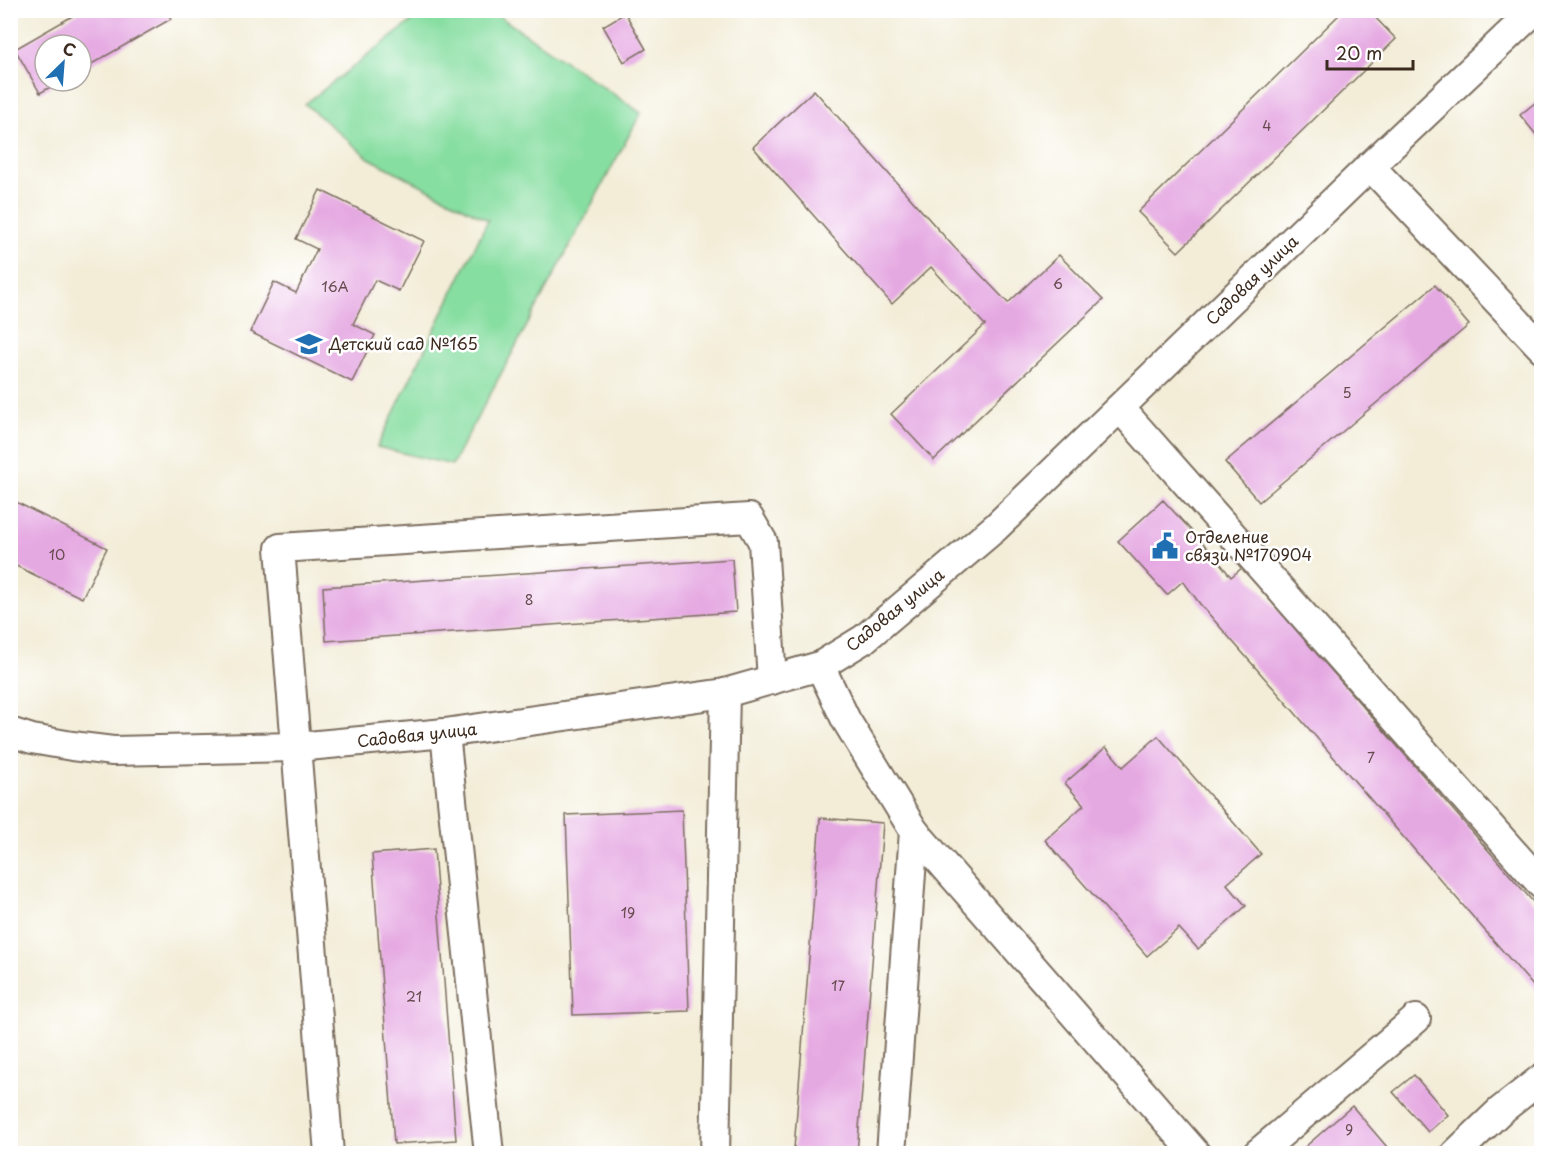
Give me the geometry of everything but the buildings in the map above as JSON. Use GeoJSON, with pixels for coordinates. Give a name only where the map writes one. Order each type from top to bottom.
{"type":"FeatureCollection","features":[{"type":"Feature","properties":{"kind":"street","name":"Садовая улица"},"geometry":{"type":"LineString","coordinates":[[10,732],[32,739],[113,751],[297,747],[445,733],[725,693],[820,666],[864,639],[987,535],[1535,10]]}},
{"type":"Feature","properties":{"kind":"street"},"geometry":{"type":"LineString","coordinates":[[1370,166],[1542,348]]}},
{"type":"Feature","properties":{"kind":"street"},"geometry":{"type":"LineString","coordinates":[[1120,408],[1542,885]]}},
{"type":"Feature","properties":{"kind":"street"},"geometry":{"type":"LineString","coordinates":[[329,1154],[280,548],[749,518],[763,542],[772,680]]}},
{"type":"Feature","properties":{"kind":"street"},"geometry":{"type":"LineString","coordinates":[[820,666],[846,720],[914,831],[1196,1154]]}},
{"type":"Feature","properties":{"kind":"street"},"geometry":{"type":"LineString","coordinates":[[715,1154],[725,693]]}},
{"type":"Feature","properties":{"kind":"street"},"geometry":{"type":"LineString","coordinates":[[445,733],[489,1154]]}},
{"type":"Feature","properties":{"kind":"street"},"geometry":{"type":"LineString","coordinates":[[891,1154],[914,831]]}},
{"type":"Feature","properties":{"kind":"street"},"geometry":{"type":"LineString","coordinates":[[1257,1154],[1416,1019]]}},
{"type":"Feature","properties":{"kind":"street"},"geometry":{"type":"LineString","coordinates":[[1455,1154],[1500,1111],[1542,1078]]}},
{"type":"Feature","properties":{"kind":"green space"},"geometry":{"type":"Polygon","coordinates":[[[490,10],[641,113],[452,465],[377,447],[488,220],[369,158],[305,104],[425,11],[490,10]]]}},
{"type":"Feature","properties":{"kind":"place","name":"Детский сад №165"},"geometry":{"type":"Point","coordinates":[309,344]}},
{"type":"Feature","properties":{"kind":"place","name":"Отделение связи №170904"},"geometry":{"type":"Point","coordinates":[1165,546]}}]}
